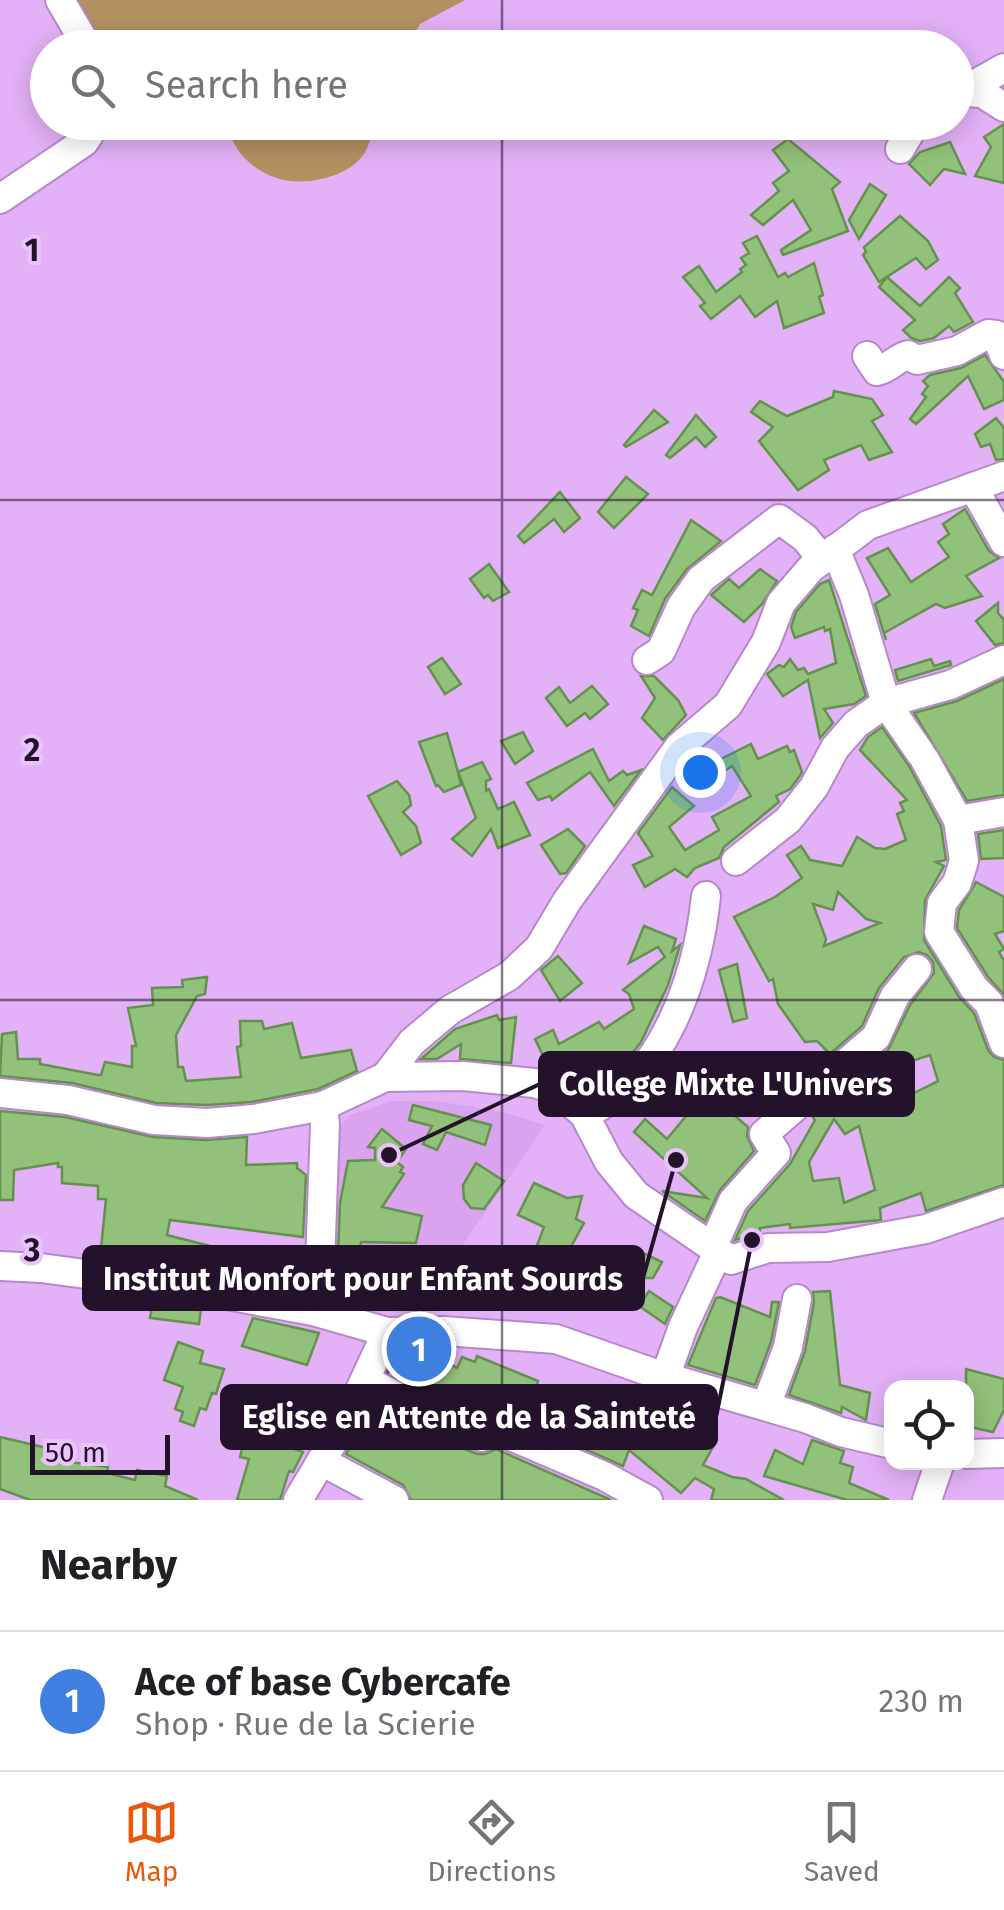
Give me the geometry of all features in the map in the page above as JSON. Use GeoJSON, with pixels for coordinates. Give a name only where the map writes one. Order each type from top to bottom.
{"type":"FeatureCollection","features":[{"type":"Feature","properties":{"kind":"street"},"geometry":{"type":"LineString","coordinates":[[60,0],[78,30]]}},
{"type":"Feature","properties":{"kind":"street"},"geometry":{"type":"LineString","coordinates":[[974,86],[1004,68]]}},
{"type":"Feature","properties":{"kind":"street"},"geometry":{"type":"LineString","coordinates":[[974,93],[982,93],[1004,107]]}},
{"type":"Feature","properties":{"kind":"street"},"geometry":{"type":"LineString","coordinates":[[0,200],[85,140]]}},
{"type":"Feature","properties":{"kind":"street"},"geometry":{"type":"LineString","coordinates":[[900,149],[905,140]]}},
{"type":"Feature","properties":{"kind":"street"},"geometry":{"type":"LineString","coordinates":[[867,356],[877,371],[884,370],[898,357],[908,355],[917,360],[941,355],[988,334],[996,335],[1004,355]]}},
{"type":"Feature","properties":{"kind":"street"},"geometry":{"type":"LineString","coordinates":[[386,1077],[412,1042],[472,995],[509,976],[539,948],[567,900],[679,747],[728,705],[766,642],[781,603],[811,568],[868,525],[1004,476]]}},
{"type":"Feature","properties":{"kind":"street"},"geometry":{"type":"LineString","coordinates":[[973,487],[1004,542]]}},
{"type":"Feature","properties":{"kind":"street"},"geometry":{"type":"LineString","coordinates":[[647,660],[662,651],[682,607],[702,579],[779,519],[829,554],[854,596],[886,703],[923,757],[958,820],[962,870],[942,903],[940,932],[974,988],[989,1002],[1004,1043]]}},
{"type":"Feature","properties":{"kind":"street"},"geometry":{"type":"LineString","coordinates":[[736,861],[788,820],[856,724],[886,703],[950,685],[1004,660]]}},
{"type":"Feature","properties":{"kind":"street"},"geometry":{"type":"LineString","coordinates":[[958,820],[1004,812]]}},
{"type":"Feature","properties":{"kind":"street"},"geometry":{"type":"LineString","coordinates":[[584,1114],[615,1096],[640,1071],[665,1036],[683,1002],[698,949],[706,896]]}},
{"type":"Feature","properties":{"kind":"street"},"geometry":{"type":"LineString","coordinates":[[665,1377],[733,1202],[776,1153],[764,1134],[876,1038],[895,996],[918,969]]}},
{"type":"Feature","properties":{"kind":"street"},"geometry":{"type":"LineString","coordinates":[[0,1093],[38,1094],[154,1120],[190,1123],[254,1120],[323,1106],[386,1077],[463,1076],[534,1083],[554,1089],[584,1114],[609,1162],[636,1195],[731,1260],[768,1248],[828,1247],[926,1229],[1004,1202]]}},
{"type":"Feature","properties":{"kind":"street"},"geometry":{"type":"LineString","coordinates":[[314,1311],[320,1273],[326,1124],[323,1106]]}},
{"type":"Feature","properties":{"kind":"street"},"geometry":{"type":"LineString","coordinates":[[0,1266],[188,1288],[314,1311],[387,1332],[444,1331],[556,1339],[665,1377],[884,1442]]}},
{"type":"Feature","properties":{"kind":"street"},"geometry":{"type":"LineString","coordinates":[[766,1406],[788,1347],[797,1299]]}},
{"type":"Feature","properties":{"kind":"street"},"geometry":{"type":"LineString","coordinates":[[298,1500],[327,1465],[375,1384],[387,1332]]}},
{"type":"Feature","properties":{"kind":"street"},"geometry":{"type":"LineString","coordinates":[[375,1384],[450,1424],[482,1437],[493,1429],[499,1430],[604,1476],[648,1500]]}},
{"type":"Feature","properties":{"kind":"street"},"geometry":{"type":"LineString","coordinates":[[974,1454],[1004,1452]]}},
{"type":"Feature","properties":{"kind":"street"},"geometry":{"type":"LineString","coordinates":[[327,1465],[394,1500]]}},
{"type":"Feature","properties":{"kind":"street"},"geometry":{"type":"LineString","coordinates":[[927,1500],[937,1470]]}},
{"type":"Feature","properties":{"kind":"shaded area"},"geometry":{"type":"Polygon","coordinates":[[[59,0],[465,0],[420,24],[416,30],[84,30],[59,0]]]}},
{"type":"Feature","properties":{"kind":"shaded area"},"geometry":{"type":"Polygon","coordinates":[[[233,140],[370,140],[361,158],[342,172],[301,182],[275,178],[241,154],[233,140]]]}},
{"type":"Feature","properties":{"kind":"shaded area"},"geometry":{"type":"Polygon","coordinates":[[[391,1101],[436,1101],[499,1111],[545,1125],[416,1313],[361,1312],[332,1302],[340,1126],[350,1115],[391,1101]]]}},
{"type":"Feature","properties":{"kind":"building"},"geometry":{"type":"Polygon","coordinates":[[[1004,124],[1004,183],[975,176],[991,147],[984,137],[1004,124]]]}},
{"type":"Feature","properties":{"kind":"building"},"geometry":{"type":"Polygon","coordinates":[[[789,140],[840,182],[832,189],[848,231],[783,255],[781,250],[811,230],[793,200],[763,225],[751,215],[779,191],[773,183],[789,171],[773,150],[789,140]]]}},
{"type":"Feature","properties":{"kind":"building"},"geometry":{"type":"Polygon","coordinates":[[[950,142],[965,174],[944,169],[930,185],[909,164],[920,152],[950,142]]]}},
{"type":"Feature","properties":{"kind":"building"},"geometry":{"type":"Polygon","coordinates":[[[870,184],[886,195],[859,239],[849,220],[870,184]]]}},
{"type":"Feature","properties":{"kind":"building"},"geometry":{"type":"Polygon","coordinates":[[[900,216],[928,241],[938,260],[926,269],[916,258],[879,282],[863,255],[864,247],[900,216]]]}},
{"type":"Feature","properties":{"kind":"building"},"geometry":{"type":"Polygon","coordinates":[[[757,236],[778,277],[785,273],[788,277],[814,263],[824,313],[784,328],[777,301],[755,317],[740,296],[711,319],[700,306],[705,303],[683,277],[699,266],[716,292],[742,272],[740,269],[746,265],[741,258],[749,253],[743,243],[757,236]]]}},
{"type":"Feature","properties":{"kind":"building"},"geometry":{"type":"Polygon","coordinates":[[[887,277],[920,306],[949,277],[960,288],[955,293],[973,322],[954,332],[949,326],[934,338],[911,338],[903,330],[915,320],[879,287],[887,277]]]}},
{"type":"Feature","properties":{"kind":"building"},"geometry":{"type":"Polygon","coordinates":[[[985,355],[1004,382],[1004,400],[984,409],[968,376],[916,424],[910,419],[926,397],[922,394],[928,386],[923,381],[930,375],[961,368],[985,355]]]}},
{"type":"Feature","properties":{"kind":"building"},"geometry":{"type":"Polygon","coordinates":[[[834,391],[872,399],[883,415],[872,421],[892,452],[869,460],[861,445],[824,460],[829,470],[798,490],[759,441],[773,427],[751,412],[760,401],[787,416],[833,397],[834,391]]]}},
{"type":"Feature","properties":{"kind":"building"},"geometry":{"type":"Polygon","coordinates":[[[654,410],[668,422],[626,447],[624,445],[654,410]]]}},
{"type":"Feature","properties":{"kind":"building"},"geometry":{"type":"Polygon","coordinates":[[[696,415],[716,437],[705,447],[696,437],[670,458],[666,455],[696,415]]]}},
{"type":"Feature","properties":{"kind":"building"},"geometry":{"type":"Polygon","coordinates":[[[996,418],[1004,428],[1004,459],[996,460],[990,444],[981,447],[975,434],[996,418]]]}},
{"type":"Feature","properties":{"kind":"building"},"geometry":{"type":"Polygon","coordinates":[[[626,477],[648,494],[614,528],[598,512],[626,477]]]}},
{"type":"Feature","properties":{"kind":"building"},"geometry":{"type":"Polygon","coordinates":[[[560,492],[580,518],[564,532],[554,519],[524,543],[518,536],[560,492]]]}},
{"type":"Feature","properties":{"kind":"building"},"geometry":{"type":"Polygon","coordinates":[[[965,509],[989,551],[999,558],[966,576],[982,596],[945,608],[936,604],[884,633],[886,640],[875,604],[890,595],[867,558],[888,548],[911,582],[949,557],[938,542],[949,534],[943,524],[965,509]]]}},
{"type":"Feature","properties":{"kind":"building"},"geometry":{"type":"Polygon","coordinates":[[[691,520],[721,541],[687,569],[665,599],[649,636],[631,626],[638,610],[633,608],[642,590],[652,595],[691,520]]]}},
{"type":"Feature","properties":{"kind":"building"},"geometry":{"type":"Polygon","coordinates":[[[489,564],[509,592],[493,601],[488,595],[484,598],[470,579],[489,564]]]}},
{"type":"Feature","properties":{"kind":"building"},"geometry":{"type":"Polygon","coordinates":[[[760,569],[777,581],[744,622],[711,595],[729,579],[739,588],[760,569]]]}},
{"type":"Feature","properties":{"kind":"building"},"geometry":{"type":"Polygon","coordinates":[[[829,580],[866,696],[854,704],[824,709],[833,723],[820,738],[808,680],[783,696],[767,674],[779,665],[784,667],[790,659],[798,670],[804,668],[808,674],[836,663],[830,629],[825,631],[824,627],[795,638],[791,627],[796,612],[820,584],[829,580]]]}},
{"type":"Feature","properties":{"kind":"building"},"geometry":{"type":"Polygon","coordinates":[[[998,603],[998,613],[1004,620],[1004,643],[995,645],[976,621],[998,603]]]}},
{"type":"Feature","properties":{"kind":"building"},"geometry":{"type":"Polygon","coordinates":[[[442,658],[461,684],[445,694],[428,667],[442,658]]]}},
{"type":"Feature","properties":{"kind":"building"},"geometry":{"type":"Polygon","coordinates":[[[931,659],[934,666],[950,661],[951,665],[898,681],[895,670],[931,659]]]}},
{"type":"Feature","properties":{"kind":"building"},"geometry":{"type":"Polygon","coordinates":[[[641,676],[654,676],[678,700],[686,715],[663,740],[642,718],[655,698],[641,676]]]}},
{"type":"Feature","properties":{"kind":"building"},"geometry":{"type":"Polygon","coordinates":[[[1004,679],[1004,795],[967,801],[914,713],[957,701],[1004,679]]]}},
{"type":"Feature","properties":{"kind":"building"},"geometry":{"type":"Polygon","coordinates":[[[592,686],[608,704],[590,719],[585,713],[567,726],[546,698],[559,687],[570,703],[592,686]]]}},
{"type":"Feature","properties":{"kind":"building"},"geometry":{"type":"Polygon","coordinates":[[[882,727],[909,766],[941,826],[946,860],[936,862],[944,866],[925,900],[924,940],[959,997],[974,1013],[988,1050],[1004,1060],[1004,1185],[926,1211],[921,1193],[880,1208],[881,1220],[760,1228],[760,1232],[735,1240],[748,1211],[790,1164],[815,1120],[812,1116],[888,1050],[910,1005],[934,973],[933,962],[927,955],[919,952],[904,957],[879,988],[862,1026],[830,1054],[817,1041],[805,1042],[778,1004],[773,979],[769,981],[734,917],[775,897],[802,878],[787,855],[801,846],[810,860],[842,866],[857,837],[875,848],[885,849],[906,840],[897,814],[904,811],[900,803],[907,800],[860,750],[868,737],[882,727]],[[838,892],[833,910],[813,904],[826,939],[824,946],[880,923],[866,919],[838,892]],[[930,1055],[893,1067],[902,1099],[938,1081],[930,1055]],[[834,1119],[809,1162],[813,1181],[839,1178],[844,1203],[875,1190],[859,1126],[845,1134],[834,1119]]]}},
{"type":"Feature","properties":{"kind":"building"},"geometry":{"type":"Polygon","coordinates":[[[523,732],[533,751],[515,764],[501,741],[523,732]]]}},
{"type":"Feature","properties":{"kind":"building"},"geometry":{"type":"Polygon","coordinates":[[[447,733],[461,785],[444,792],[436,786],[419,742],[447,733]]]}},
{"type":"Feature","properties":{"kind":"building"},"geometry":{"type":"Polygon","coordinates":[[[751,744],[758,759],[787,746],[790,752],[794,750],[802,772],[799,777],[790,789],[776,796],[779,802],[724,847],[719,858],[695,868],[687,877],[675,869],[645,887],[633,865],[653,856],[638,833],[672,787],[694,806],[669,827],[685,850],[719,830],[712,817],[751,796],[732,766],[704,785],[694,771],[751,744]]]}},
{"type":"Feature","properties":{"kind":"building"},"geometry":{"type":"Polygon","coordinates":[[[593,749],[609,781],[623,771],[627,775],[641,770],[614,806],[590,772],[552,800],[550,796],[538,800],[527,783],[593,749]]]}},
{"type":"Feature","properties":{"kind":"building"},"geometry":{"type":"Polygon","coordinates":[[[482,762],[491,779],[486,781],[486,791],[489,789],[498,809],[514,802],[530,835],[498,848],[491,829],[472,856],[452,839],[476,818],[458,772],[482,762]]]}},
{"type":"Feature","properties":{"kind":"building"},"geometry":{"type":"Polygon","coordinates":[[[397,781],[409,795],[411,805],[403,812],[416,826],[421,843],[401,855],[368,796],[397,781]]]}},
{"type":"Feature","properties":{"kind":"building"},"geometry":{"type":"Polygon","coordinates":[[[568,829],[585,846],[566,873],[560,874],[541,845],[568,829]]]}},
{"type":"Feature","properties":{"kind":"building"},"geometry":{"type":"Polygon","coordinates":[[[1004,830],[1004,858],[981,859],[978,834],[1004,830]]]}},
{"type":"Feature","properties":{"kind":"building"},"geometry":{"type":"Polygon","coordinates":[[[976,882],[1004,897],[1004,931],[995,934],[1004,949],[999,952],[1004,961],[1004,995],[957,928],[959,910],[976,882]]]}},
{"type":"Feature","properties":{"kind":"building"},"geometry":{"type":"Polygon","coordinates":[[[644,926],[676,939],[672,951],[680,945],[668,985],[641,1042],[623,1065],[597,1087],[573,1068],[568,1058],[549,1068],[535,1039],[553,1030],[559,1044],[599,1022],[604,1029],[634,1009],[629,994],[623,990],[665,957],[658,947],[629,963],[644,926]]]}},
{"type":"Feature","properties":{"kind":"building"},"geometry":{"type":"Polygon","coordinates":[[[558,956],[582,983],[560,1001],[541,970],[558,956]]]}},
{"type":"Feature","properties":{"kind":"building"},"geometry":{"type":"Polygon","coordinates":[[[737,964],[747,1018],[733,1022],[719,970],[737,964]]]}},
{"type":"Feature","properties":{"kind":"building"},"geometry":{"type":"Polygon","coordinates":[[[207,977],[205,994],[197,996],[176,1035],[178,1067],[183,1067],[186,1081],[241,1077],[237,1047],[241,1046],[240,1021],[262,1021],[264,1029],[292,1023],[301,1058],[351,1050],[357,1071],[318,1089],[252,1102],[207,1105],[156,1103],[72,1083],[0,1076],[2,1034],[16,1032],[18,1059],[40,1059],[40,1064],[98,1075],[105,1062],[132,1067],[132,1046],[136,1046],[128,1008],[153,1005],[152,988],[183,987],[182,980],[207,977]]]}},
{"type":"Feature","properties":{"kind":"building"},"geometry":{"type":"Polygon","coordinates":[[[497,1015],[499,1020],[516,1017],[511,1063],[460,1059],[461,1044],[437,1059],[421,1059],[455,1029],[497,1015]]]}},
{"type":"Feature","properties":{"kind":"building"},"geometry":{"type":"Polygon","coordinates":[[[716,1080],[742,1109],[735,1116],[748,1127],[747,1136],[754,1151],[720,1190],[705,1221],[662,1191],[707,1198],[634,1132],[645,1119],[667,1139],[716,1080]]]}},
{"type":"Feature","properties":{"kind":"building"},"geometry":{"type":"Polygon","coordinates":[[[413,1105],[491,1125],[485,1145],[446,1132],[437,1150],[423,1144],[432,1126],[409,1120],[413,1105]]]}},
{"type":"Feature","properties":{"kind":"building"},"geometry":{"type":"Polygon","coordinates":[[[0,1111],[65,1117],[153,1137],[247,1137],[246,1165],[297,1163],[306,1175],[303,1237],[170,1220],[167,1235],[245,1255],[244,1258],[302,1269],[301,1291],[199,1272],[199,1262],[132,1263],[100,1258],[106,1199],[98,1199],[98,1186],[62,1183],[62,1167],[58,1163],[14,1170],[13,1200],[0,1200],[0,1111]]]}},
{"type":"Feature","properties":{"kind":"building"},"geometry":{"type":"Polygon","coordinates":[[[382,1129],[406,1149],[397,1162],[404,1174],[382,1207],[422,1216],[416,1243],[361,1242],[356,1282],[337,1279],[340,1203],[348,1161],[375,1160],[375,1148],[368,1147],[382,1129]]]}},
{"type":"Feature","properties":{"kind":"building"},"geometry":{"type":"Polygon","coordinates":[[[476,1163],[504,1181],[484,1209],[471,1208],[464,1199],[463,1185],[476,1163]]]}},
{"type":"Feature","properties":{"kind":"building"},"geometry":{"type":"Polygon","coordinates":[[[534,1183],[567,1198],[582,1196],[576,1219],[584,1223],[561,1265],[535,1251],[544,1227],[518,1215],[534,1183]]]}},
{"type":"Feature","properties":{"kind":"building"},"geometry":{"type":"Polygon","coordinates":[[[641,1252],[662,1262],[653,1278],[626,1278],[641,1252]]]}},
{"type":"Feature","properties":{"kind":"building"},"geometry":{"type":"Polygon","coordinates":[[[649,1291],[673,1307],[665,1324],[639,1306],[649,1291]]]}},
{"type":"Feature","properties":{"kind":"building"},"geometry":{"type":"Polygon","coordinates":[[[830,1291],[840,1385],[870,1393],[866,1420],[842,1407],[841,1413],[789,1395],[805,1351],[813,1292],[830,1291]]]}},
{"type":"Feature","properties":{"kind":"building"},"geometry":{"type":"Polygon","coordinates":[[[716,1298],[770,1317],[772,1302],[779,1302],[771,1342],[755,1385],[688,1365],[716,1298]]]}},
{"type":"Feature","properties":{"kind":"building"},"geometry":{"type":"Polygon","coordinates":[[[153,1301],[201,1308],[199,1324],[150,1318],[153,1301]]]}},
{"type":"Feature","properties":{"kind":"building"},"geometry":{"type":"Polygon","coordinates":[[[253,1318],[319,1333],[307,1365],[242,1346],[253,1318]]]}},
{"type":"Feature","properties":{"kind":"building"},"geometry":{"type":"Polygon","coordinates":[[[178,1342],[203,1351],[200,1363],[224,1369],[216,1394],[212,1393],[206,1410],[200,1408],[194,1426],[180,1421],[183,1412],[175,1409],[183,1387],[164,1380],[178,1342]]]}},
{"type":"Feature","properties":{"kind":"building"},"geometry":{"type":"Polygon","coordinates":[[[412,1349],[424,1349],[457,1368],[462,1357],[475,1362],[477,1356],[538,1381],[534,1395],[557,1405],[552,1424],[582,1413],[596,1414],[687,1446],[694,1428],[717,1440],[703,1465],[746,1479],[784,1500],[711,1500],[714,1489],[695,1478],[681,1493],[629,1450],[623,1466],[505,1414],[491,1412],[479,1417],[457,1409],[396,1375],[412,1349]]]}},
{"type":"Feature","properties":{"kind":"building"},"geometry":{"type":"Polygon","coordinates":[[[966,1369],[1004,1379],[1004,1410],[993,1432],[974,1428],[974,1380],[966,1380],[966,1369]]]}},
{"type":"Feature","properties":{"kind":"building"},"geometry":{"type":"Polygon","coordinates":[[[373,1404],[444,1441],[477,1454],[496,1449],[611,1500],[411,1500],[403,1485],[346,1454],[373,1404]]]}},
{"type":"Feature","properties":{"kind":"building"},"geometry":{"type":"Polygon","coordinates":[[[232,1428],[303,1452],[293,1472],[289,1471],[280,1500],[237,1500],[249,1459],[240,1457],[242,1449],[226,1444],[232,1428]]]}},
{"type":"Feature","properties":{"kind":"building"},"geometry":{"type":"Polygon","coordinates":[[[0,1437],[72,1454],[69,1462],[108,1467],[107,1473],[135,1480],[137,1470],[167,1476],[165,1486],[198,1500],[30,1500],[0,1489],[0,1437]]]}},
{"type":"Feature","properties":{"kind":"building"},"geometry":{"type":"Polygon","coordinates":[[[812,1440],[844,1451],[840,1463],[853,1467],[849,1483],[889,1500],[847,1500],[764,1476],[775,1450],[803,1464],[812,1440]]]}},
{"type":"Feature","properties":{"kind":"waterway"},"geometry":{"type":"LineString","coordinates":[[382,1379],[401,1353]]}},
{"type":"Feature","properties":{"kind":"place","name":"College Mixte L'Univers"},"geometry":{"type":"Point","coordinates":[389,1155]}},
{"type":"Feature","properties":{"kind":"place","name":"Institut Monfort pour Enfant Sourds"},"geometry":{"type":"Point","coordinates":[676,1160]}},
{"type":"Feature","properties":{"kind":"place","name":"Eglise en Attente de la Sainteté"},"geometry":{"type":"Point","coordinates":[752,1240]}},
{"type":"Feature","properties":{"kind":"place","name":"Ace of base Cybercafe"},"geometry":{"type":"Point","coordinates":[419,1349]}}]}
